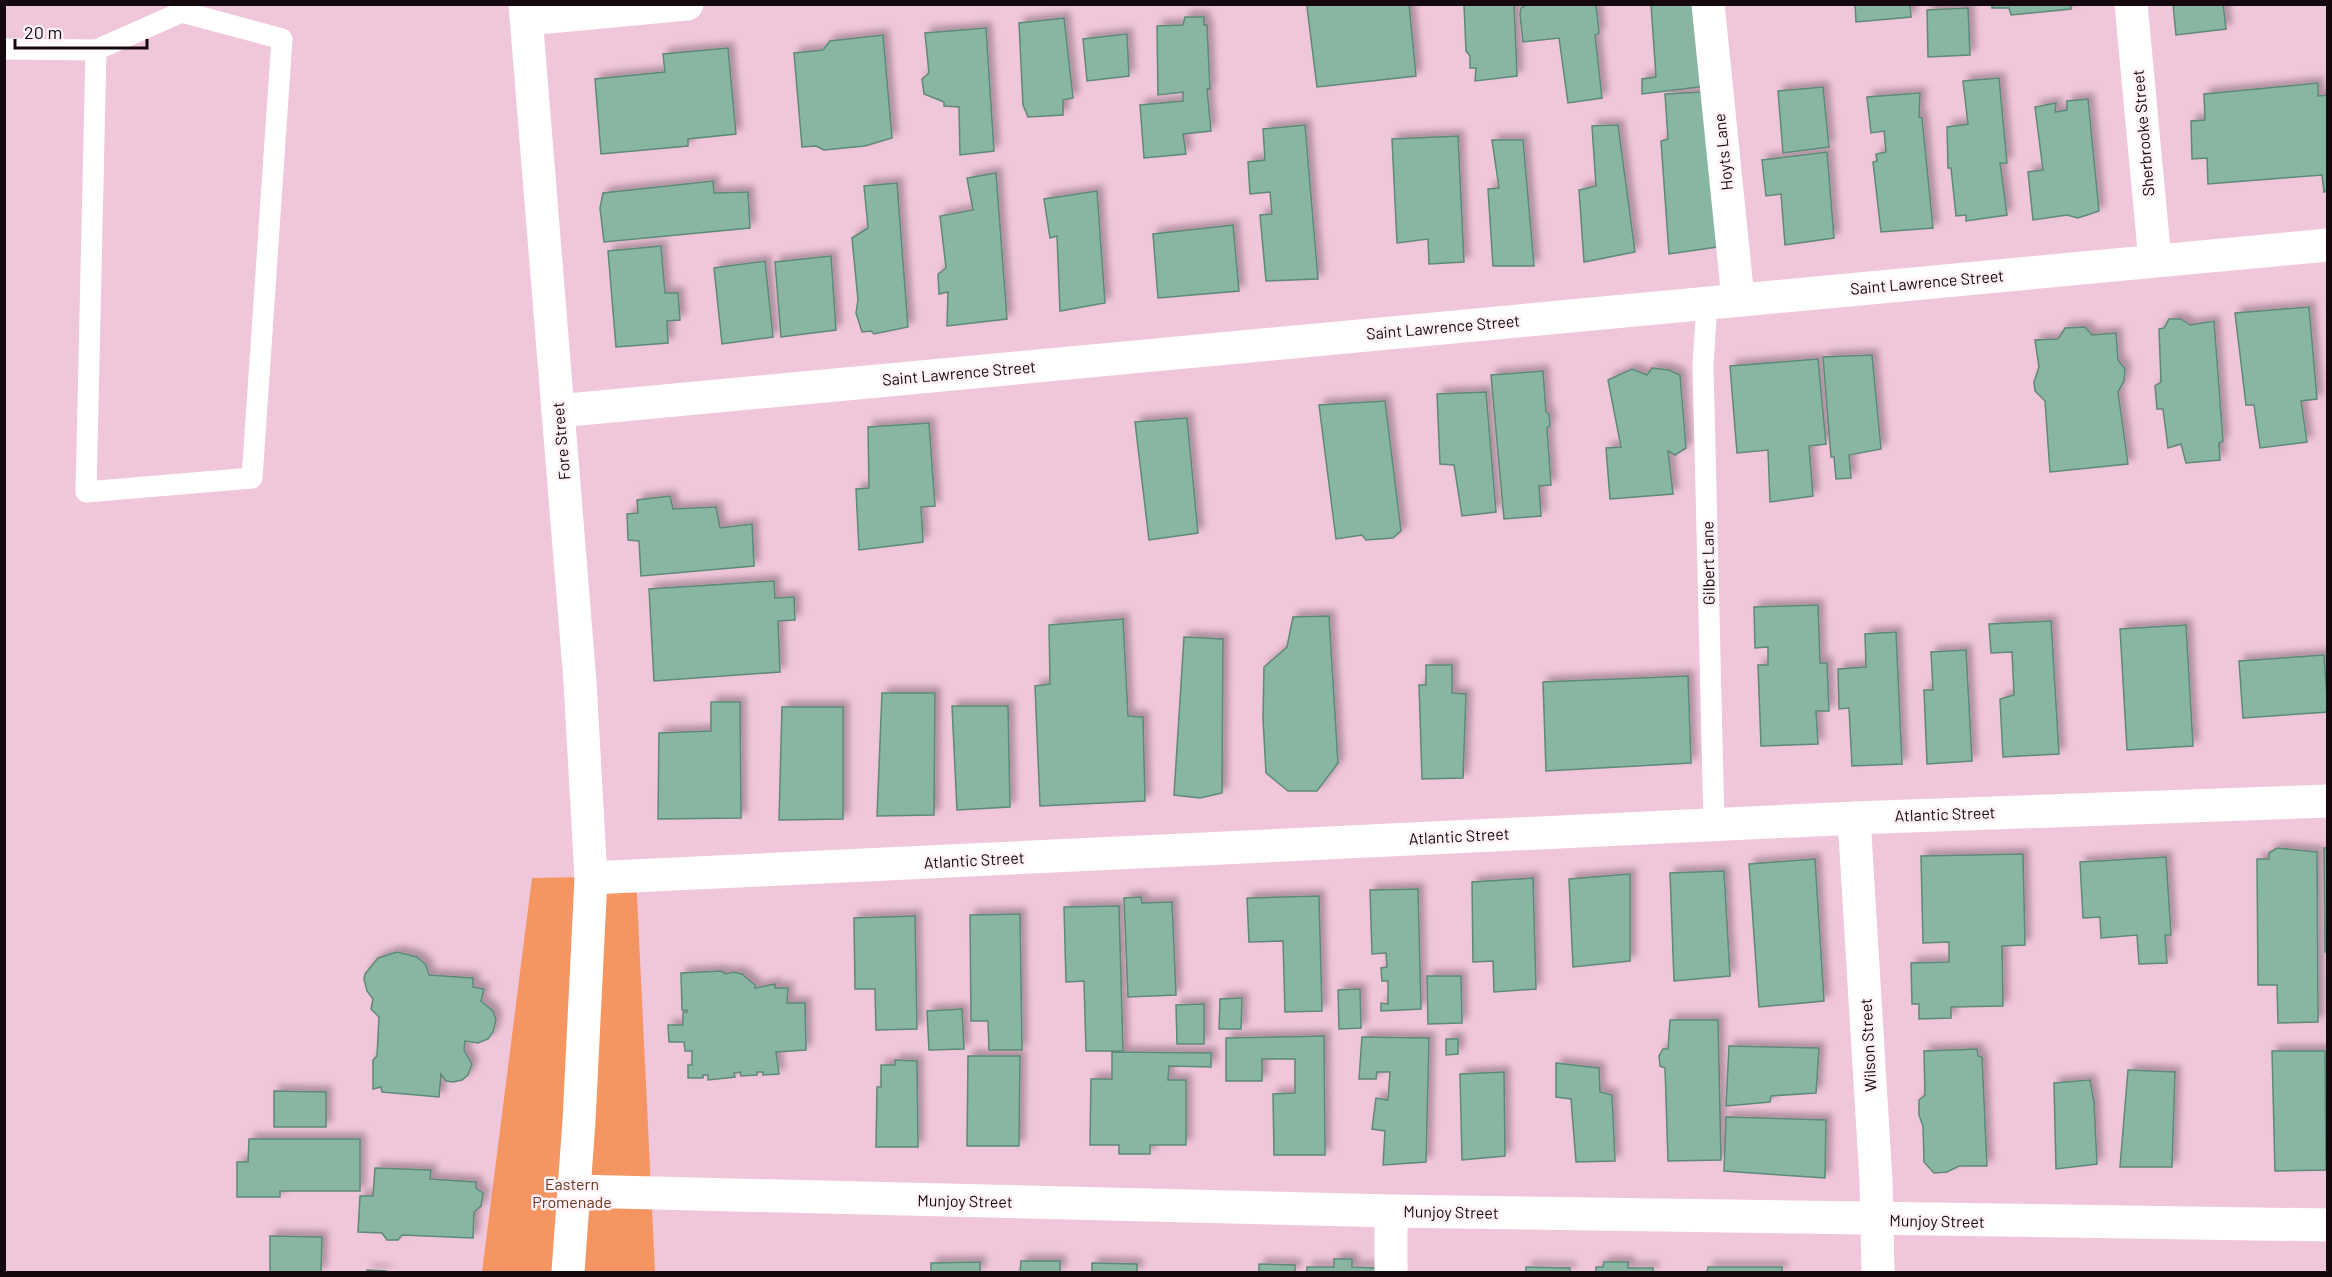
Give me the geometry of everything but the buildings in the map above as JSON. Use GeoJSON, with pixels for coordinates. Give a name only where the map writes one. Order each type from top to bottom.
{"type":"FeatureCollection","features":[{"type":"Feature","properties":{"kind":"street"},"geometry":{"type":"LineString","coordinates":[[526,12],[687,4]]}},
{"type":"Feature","properties":{"kind":"street","name":"Hoyts Lane"},"geometry":{"type":"LineString","coordinates":[[1708,4],[1722,300]]}},
{"type":"Feature","properties":{"kind":"street","name":"Sherbrooke Street"},"geometry":{"type":"LineString","coordinates":[[2132,4],[2155,261]]}},
{"type":"Feature","properties":{"kind":"street","name":"Fore Street"},"geometry":{"type":"LineString","coordinates":[[526,12],[580,682],[591,878]]}},
{"type":"Feature","properties":{"kind":"street","name":"Saint Lawrence Street"},"geometry":{"type":"LineString","coordinates":[[558,411],[1722,300],[2328,245]]}},
{"type":"Feature","properties":{"kind":"street","name":"Atlantic Street"},"geometry":{"type":"LineString","coordinates":[[591,878],[1714,824],[2328,801]]}},
{"type":"Feature","properties":{"kind":"street","name":"Wilson Street"},"geometry":{"type":"LineString","coordinates":[[1854,818],[1878,1220],[1878,1272]]}},
{"type":"Feature","properties":{"kind":"street"},"geometry":{"type":"LineString","coordinates":[[568,1272],[575,1191],[591,878]]}},
{"type":"Feature","properties":{"kind":"street","name":"Munjoy Street"},"geometry":{"type":"LineString","coordinates":[[575,1191],[1391,1211],[2328,1225]]}},
{"type":"Feature","properties":{"kind":"street"},"geometry":{"type":"LineString","coordinates":[[1391,1211],[1391,1272]]}},
{"type":"Feature","properties":{"kind":"lane"},"geometry":{"type":"LineString","coordinates":[[4,49],[96,50],[182,12],[282,39],[252,478],[86,492],[96,50]]}},
{"type":"Feature","properties":{"kind":"lane","name":"Gilbert Lane"},"geometry":{"type":"LineString","coordinates":[[1714,824],[1703,365],[1722,300]]}},
{"type":"Feature","properties":{"kind":"green space","name":"Eastern Promenade"},"geometry":{"type":"Polygon","coordinates":[[[636,876],[655,1272],[482,1272],[532,878],[636,876]]]}}]}
